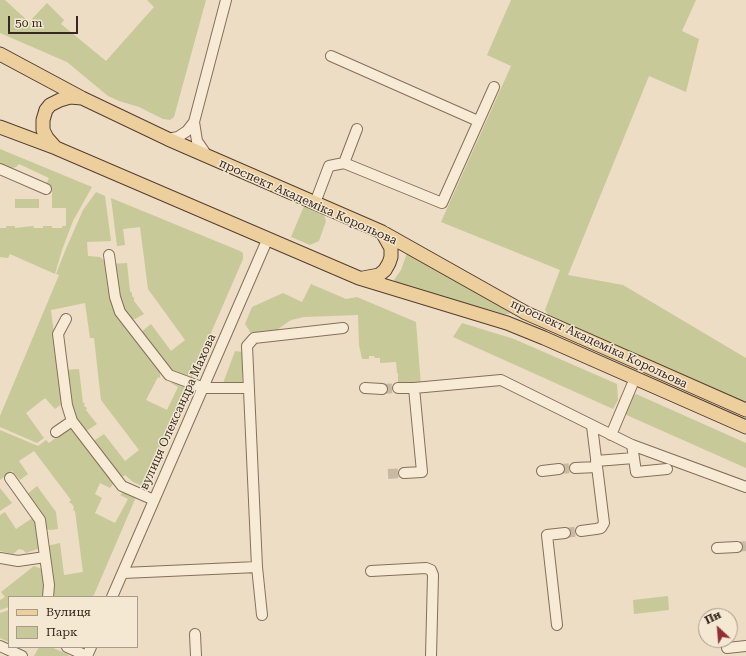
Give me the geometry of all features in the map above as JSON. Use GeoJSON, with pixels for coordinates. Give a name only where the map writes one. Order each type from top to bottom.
{"type":"FeatureCollection","features":[{"type":"Feature","properties":{"kind":"main road","name":"проспект Академіка Корольова"},"geometry":{"type":"LineString","coordinates":[[0,54],[82,98],[168,139],[382,232],[526,313],[746,410]]}},
{"type":"Feature","properties":{"kind":"main road"},"geometry":{"type":"LineString","coordinates":[[56,148],[47,138],[43,130],[42,120],[46,110],[50,105],[60,100],[70,97],[82,98]]}},
{"type":"Feature","properties":{"kind":"main road","name":"проспект Академіка Корольова"},"geometry":{"type":"LineString","coordinates":[[0,127],[56,148],[359,278],[507,323],[746,427]]}},
{"type":"Feature","properties":{"kind":"main road"},"geometry":{"type":"LineString","coordinates":[[359,278],[379,275],[385,270],[389,263],[391,248],[382,232]]}},
{"type":"Feature","properties":{"kind":"street"},"geometry":{"type":"LineString","coordinates":[[168,139],[178,137],[187,131],[194,122],[226,0]]}},
{"type":"Feature","properties":{"kind":"street"},"geometry":{"type":"LineString","coordinates":[[331,56],[478,121]]}},
{"type":"Feature","properties":{"kind":"street"},"geometry":{"type":"LineString","coordinates":[[315,203],[329,166],[344,163],[442,203],[494,87]]}},
{"type":"Feature","properties":{"kind":"street"},"geometry":{"type":"LineString","coordinates":[[194,122],[197,140],[210,158]]}},
{"type":"Feature","properties":{"kind":"street"},"geometry":{"type":"LineString","coordinates":[[344,163],[357,129]]}},
{"type":"Feature","properties":{"kind":"street"},"geometry":{"type":"LineString","coordinates":[[0,170],[46,189]]}},
{"type":"Feature","properties":{"kind":"street","name":"вулиця Олександра Махова"},"geometry":{"type":"LineString","coordinates":[[112,596],[268,238]]}},
{"type":"Feature","properties":{"kind":"street"},"geometry":{"type":"LineString","coordinates":[[109,255],[115,297],[120,312],[169,375],[204,388],[249,388]]}},
{"type":"Feature","properties":{"kind":"street"},"geometry":{"type":"LineString","coordinates":[[66,319],[58,334],[67,405],[72,421],[122,486],[154,500]]}},
{"type":"Feature","properties":{"kind":"street"},"geometry":{"type":"LineString","coordinates":[[262,615],[257,567],[247,346],[254,338],[343,328]]}},
{"type":"Feature","properties":{"kind":"street"},"geometry":{"type":"LineString","coordinates":[[611,435],[635,378]]}},
{"type":"Feature","properties":{"kind":"street"},"geometry":{"type":"LineString","coordinates":[[398,388],[414,388],[501,380],[632,445],[746,487]]}},
{"type":"Feature","properties":{"kind":"street"},"geometry":{"type":"LineString","coordinates":[[365,388],[382,389]]}},
{"type":"Feature","properties":{"kind":"street"},"geometry":{"type":"LineString","coordinates":[[404,473],[422,472],[414,388]]}},
{"type":"Feature","properties":{"kind":"street"},"geometry":{"type":"LineString","coordinates":[[56,432],[72,421]]}},
{"type":"Feature","properties":{"kind":"street"},"geometry":{"type":"LineString","coordinates":[[581,531],[601,528],[604,524],[592,426]]}},
{"type":"Feature","properties":{"kind":"street"},"geometry":{"type":"LineString","coordinates":[[632,445],[636,472],[667,469]]}},
{"type":"Feature","properties":{"kind":"street"},"geometry":{"type":"LineString","coordinates":[[575,468],[634,458]]}},
{"type":"Feature","properties":{"kind":"street"},"geometry":{"type":"LineString","coordinates":[[542,471],[559,470]]}},
{"type":"Feature","properties":{"kind":"street"},"geometry":{"type":"LineString","coordinates":[[10,478],[40,520],[49,591],[48,596]]}},
{"type":"Feature","properties":{"kind":"street"},"geometry":{"type":"LineString","coordinates":[[557,625],[547,535],[565,533]]}},
{"type":"Feature","properties":{"kind":"street"},"geometry":{"type":"LineString","coordinates":[[717,548],[738,547]]}},
{"type":"Feature","properties":{"kind":"street"},"geometry":{"type":"LineString","coordinates":[[0,558],[18,561],[45,558]]}},
{"type":"Feature","properties":{"kind":"street"},"geometry":{"type":"LineString","coordinates":[[123,573],[257,567]]}},
{"type":"Feature","properties":{"kind":"street"},"geometry":{"type":"LineString","coordinates":[[371,570],[426,568],[431,570],[433,575],[431,656]]}},
{"type":"Feature","properties":{"kind":"street"},"geometry":{"type":"LineString","coordinates":[[195,634],[196,656]]}},
{"type":"Feature","properties":{"kind":"street"},"geometry":{"type":"LineString","coordinates":[[0,646],[22,656]]}},
{"type":"Feature","properties":{"kind":"street"},"geometry":{"type":"LineString","coordinates":[[69,648],[87,656]]}},
{"type":"Feature","properties":{"kind":"green space"},"geometry":{"type":"Polygon","coordinates":[[[0,0],[5,0],[29,22],[47,3],[64,20],[61,24],[106,61],[154,7],[147,0],[206,0],[174,117],[170,120],[163,119],[139,107],[108,96],[67,62],[0,33],[0,0]]]}},
{"type":"Feature","properties":{"kind":"green space"},"geometry":{"type":"Polygon","coordinates":[[[511,0],[696,0],[682,31],[699,39],[686,92],[649,76],[568,275],[623,285],[746,358],[746,402],[549,316],[545,310],[560,270],[441,222],[511,66],[487,55],[511,0]]]}},
{"type":"Feature","properties":{"kind":"green space"},"geometry":{"type":"Polygon","coordinates":[[[0,149],[92,187],[73,221],[55,274],[10,254],[8,258],[0,257],[0,228],[6,228],[6,226],[15,226],[15,228],[33,226],[34,228],[43,228],[43,226],[52,226],[52,228],[62,228],[62,226],[66,226],[66,208],[52,208],[52,188],[46,185],[49,178],[19,164],[16,167],[8,169],[0,165],[0,149]]]}},
{"type":"Feature","properties":{"kind":"green space"},"geometry":{"type":"Polygon","coordinates":[[[96,192],[105,196],[111,241],[87,242],[88,256],[100,257],[106,262],[112,297],[160,372],[160,378],[158,377],[146,400],[167,410],[178,387],[171,383],[177,379],[188,384],[145,487],[133,482],[125,475],[119,479],[92,442],[104,434],[125,461],[139,450],[101,400],[94,338],[90,338],[85,303],[51,310],[63,403],[55,409],[45,398],[26,413],[44,438],[37,443],[0,427],[0,416],[59,275],[56,274],[65,251],[83,210],[96,192]]]}},
{"type":"Feature","properties":{"kind":"green space"},"geometry":{"type":"Polygon","coordinates":[[[111,198],[243,253],[243,259],[191,379],[173,372],[141,332],[151,324],[171,351],[185,340],[148,289],[140,227],[123,229],[125,245],[117,246],[111,198]]]}},
{"type":"Feature","properties":{"kind":"green space"},"geometry":{"type":"Polygon","coordinates":[[[15,199],[39,199],[39,208],[15,208],[15,199]]]}},
{"type":"Feature","properties":{"kind":"green space"},"geometry":{"type":"Polygon","coordinates":[[[304,206],[324,215],[326,221],[319,241],[310,245],[291,237],[304,206]]]}},
{"type":"Feature","properties":{"kind":"green space"},"geometry":{"type":"Polygon","coordinates":[[[407,253],[509,312],[510,314],[504,314],[395,283],[394,280],[401,270],[407,253]]]}},
{"type":"Feature","properties":{"kind":"green space"},"geometry":{"type":"Polygon","coordinates":[[[127,263],[130,291],[134,301],[144,314],[135,319],[130,319],[123,310],[112,264],[127,263]]]}},
{"type":"Feature","properties":{"kind":"green space"},"geometry":{"type":"Polygon","coordinates":[[[311,284],[346,299],[357,297],[416,322],[421,386],[398,387],[396,362],[380,363],[380,358],[375,358],[374,356],[369,356],[369,359],[362,359],[359,345],[358,315],[304,317],[291,320],[271,334],[254,338],[245,324],[252,307],[283,293],[302,302],[311,284]]]}},
{"type":"Feature","properties":{"kind":"green space"},"geometry":{"type":"Polygon","coordinates":[[[462,323],[514,339],[617,384],[618,400],[613,409],[453,337],[462,323]]]}},
{"type":"Feature","properties":{"kind":"green space"},"geometry":{"type":"Polygon","coordinates":[[[235,351],[242,352],[242,386],[222,386],[235,351]]]}},
{"type":"Feature","properties":{"kind":"green space"},"geometry":{"type":"Polygon","coordinates":[[[79,369],[83,403],[85,403],[84,406],[87,408],[86,410],[97,424],[85,432],[75,420],[65,370],[79,369]]]}},
{"type":"Feature","properties":{"kind":"green space"},"geometry":{"type":"Polygon","coordinates":[[[636,394],[746,443],[746,468],[622,413],[629,398],[636,394]]]}},
{"type":"Feature","properties":{"kind":"green space"},"geometry":{"type":"Polygon","coordinates":[[[67,429],[74,430],[113,481],[110,488],[100,483],[95,494],[102,498],[95,513],[115,523],[128,499],[120,495],[124,492],[136,497],[93,596],[51,596],[47,546],[60,543],[64,575],[83,572],[75,511],[73,510],[74,507],[69,502],[71,500],[34,451],[19,461],[28,474],[20,480],[12,471],[0,480],[0,430],[38,446],[46,440],[49,443],[67,429]]]}},
{"type":"Feature","properties":{"kind":"green space"},"geometry":{"type":"Polygon","coordinates":[[[37,486],[56,512],[58,529],[45,529],[26,495],[37,486]]]}},
{"type":"Feature","properties":{"kind":"green space"},"geometry":{"type":"Polygon","coordinates":[[[0,488],[12,503],[0,511],[0,488]]]}},
{"type":"Feature","properties":{"kind":"green space"},"geometry":{"type":"Polygon","coordinates":[[[5,512],[16,529],[34,517],[37,521],[40,548],[26,553],[19,549],[13,554],[0,551],[0,515],[5,512]]]}},
{"type":"Feature","properties":{"kind":"green space"},"geometry":{"type":"Polygon","coordinates":[[[34,566],[44,570],[44,596],[8,596],[8,607],[0,610],[0,600],[5,597],[1,592],[34,566]]]}},
{"type":"Feature","properties":{"kind":"green space"},"geometry":{"type":"Polygon","coordinates":[[[668,596],[669,610],[634,614],[633,600],[668,596]]]}},
{"type":"Feature","properties":{"kind":"green space"},"geometry":{"type":"Polygon","coordinates":[[[8,610],[8,642],[0,638],[0,613],[8,610]]]}},
{"type":"Feature","properties":{"kind":"green space"},"geometry":{"type":"Polygon","coordinates":[[[38,648],[53,648],[69,655],[68,656],[34,656],[38,648]]]}},
{"type":"Feature","properties":{"kind":"tunnel"},"geometry":{"type":"LineString","coordinates":[[382,389],[398,388]]}},
{"type":"Feature","properties":{"kind":"tunnel"},"geometry":{"type":"LineString","coordinates":[[559,469],[575,468]]}},
{"type":"Feature","properties":{"kind":"tunnel"},"geometry":{"type":"LineString","coordinates":[[388,474],[404,473]]}},
{"type":"Feature","properties":{"kind":"tunnel"},"geometry":{"type":"LineString","coordinates":[[565,533],[581,531]]}},
{"type":"Feature","properties":{"kind":"tunnel"},"geometry":{"type":"LineString","coordinates":[[737,547],[746,546]]}}]}
